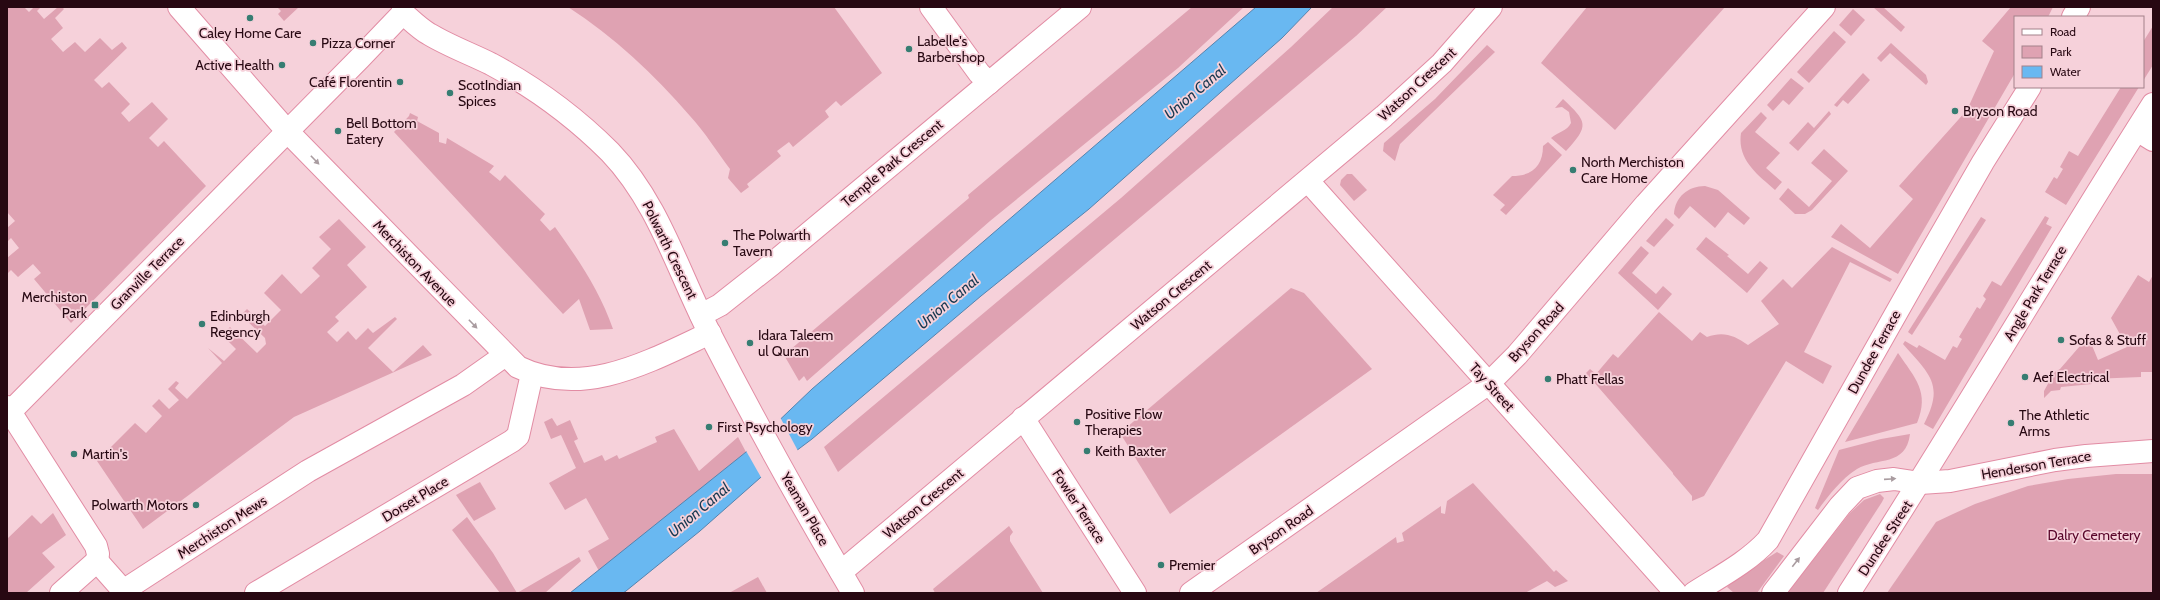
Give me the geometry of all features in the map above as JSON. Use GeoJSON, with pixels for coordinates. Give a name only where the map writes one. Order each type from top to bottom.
{"type":"FeatureCollection","features":[{"type":"Feature","properties":{"kind":"street","name":"Merchiston Avenue"},"geometry":{"type":"LineString","coordinates":[[179,7],[288,132],[504,356],[518,367],[532,374],[553,379],[573,380],[612,374],[658,357],[705,324]]}},
{"type":"Feature","properties":{"kind":"street"},"geometry":{"type":"LineString","coordinates":[[931,7],[979,73],[989,83]]}},
{"type":"Feature","properties":{"kind":"street","name":"Temple Park Crescent"},"geometry":{"type":"LineString","coordinates":[[705,324],[720,305],[772,264],[1080,7]]}},
{"type":"Feature","properties":{"kind":"street","name":"Watson Crescent"},"geometry":{"type":"LineString","coordinates":[[841,572],[1023,418],[1308,181],[1416,88],[1442,63],[1491,7]]}},
{"type":"Feature","properties":{"kind":"street","name":"Bryson Road"},"geometry":{"type":"LineString","coordinates":[[1191,593],[1489,383],[1517,355],[1646,204],[1824,7]]}},
{"type":"Feature","properties":{"kind":"street"},"geometry":{"type":"LineString","coordinates":[[2074,16],[2079,7]]}},
{"type":"Feature","properties":{"kind":"street","name":"Polwarth Crescent"},"geometry":{"type":"LineString","coordinates":[[288,132],[403,10],[427,33],[521,81],[551,102],[611,153],[637,186],[661,226],[705,324],[758,423]]}},
{"type":"Feature","properties":{"kind":"street","name":"Dundee Terrace"},"geometry":{"type":"LineString","coordinates":[[1694,593],[1736,566],[1768,540],[1918,273],[1983,162],[2029,88]]}},
{"type":"Feature","properties":{"kind":"street","name":"Angle Park Terrace"},"geometry":{"type":"LineString","coordinates":[[1920,483],[2071,233],[2145,135],[2153,104]]}},
{"type":"Feature","properties":{"kind":"street","name":"Granville Terrace"},"geometry":{"type":"LineString","coordinates":[[8,411],[288,132]]}},
{"type":"Feature","properties":{"kind":"street","name":"Tay Street"},"geometry":{"type":"LineString","coordinates":[[1308,181],[1676,593]]}},
{"type":"Feature","properties":{"kind":"street","name":"Merchiston Mews"},"geometry":{"type":"LineString","coordinates":[[97,561],[120,587],[126,589],[308,471],[463,385],[504,356]]}},
{"type":"Feature","properties":{"kind":"street","name":"Dorset Place"},"geometry":{"type":"LineString","coordinates":[[256,593],[512,441],[518,436],[532,374]]}},
{"type":"Feature","properties":{"kind":"street"},"geometry":{"type":"LineString","coordinates":[[8,411],[96,546],[98,554],[97,561],[61,593]]}},
{"type":"Feature","properties":{"kind":"street","name":"Fowler Terrace"},"geometry":{"type":"LineString","coordinates":[[1023,418],[1135,593]]}},
{"type":"Feature","properties":{"kind":"street","name":"Yeaman Place"},"geometry":{"type":"LineString","coordinates":[[758,423],[786,476],[853,593]]}},
{"type":"Feature","properties":{"kind":"street","name":"Henderson Terrace"},"geometry":{"type":"LineString","coordinates":[[1773,593],[1840,506],[1857,488],[1877,481],[1894,478],[1920,483],[1950,481],[2086,456],[2153,451]]}},
{"type":"Feature","properties":{"kind":"street","name":"Dundee Street"},"geometry":{"type":"LineString","coordinates":[[1849,593],[1920,483]]}},
{"type":"Feature","properties":{"kind":"green space"},"geometry":{"type":"Polygon","coordinates":[[[7,7],[24,7],[29,12],[34,7],[41,7],[37,11],[44,19],[58,7],[62,7],[64,9],[55,18],[63,28],[51,39],[63,52],[75,42],[85,52],[100,38],[112,50],[122,42],[127,48],[94,80],[102,88],[109,82],[130,104],[121,113],[129,122],[152,102],[168,119],[149,138],[158,147],[164,141],[206,186],[71,323],[34,279],[41,273],[33,264],[18,277],[11,270],[7,274],[7,258],[19,248],[11,238],[7,242],[7,228],[15,221],[7,212],[7,7]]]}},
{"type":"Feature","properties":{"kind":"green space"},"geometry":{"type":"Polygon","coordinates":[[[277,7],[299,7],[284,21],[278,14],[281,11],[277,7]]]}},
{"type":"Feature","properties":{"kind":"green space"},"geometry":{"type":"Polygon","coordinates":[[[568,7],[834,7],[882,73],[841,106],[836,101],[825,111],[829,117],[793,147],[789,142],[777,151],[781,156],[747,184],[749,187],[741,193],[728,178],[730,169],[701,129],[676,100],[633,57],[568,7]]]}},
{"type":"Feature","properties":{"kind":"green space"},"geometry":{"type":"Polygon","coordinates":[[[1192,7],[1244,7],[1178,68],[990,221],[807,381],[804,376],[799,381],[784,355],[969,198],[968,195],[1192,7]]]}},
{"type":"Feature","properties":{"kind":"green space"},"geometry":{"type":"Polygon","coordinates":[[[1333,7],[1387,7],[1356,36],[838,472],[824,447],[1121,198],[1291,47],[1333,7]]]}},
{"type":"Feature","properties":{"kind":"green space"},"geometry":{"type":"Polygon","coordinates":[[[1587,7],[1725,7],[1615,130],[1541,63],[1587,7]]]}},
{"type":"Feature","properties":{"kind":"green space"},"geometry":{"type":"Polygon","coordinates":[[[1873,7],[1883,7],[1905,27],[1901,32],[1873,7]]]}},
{"type":"Feature","properties":{"kind":"green space"},"geometry":{"type":"Polygon","coordinates":[[[2011,7],[2053,7],[2048,16],[2014,16],[2014,75],[1898,274],[1831,237],[1841,224],[1870,248],[1913,199],[1899,186],[1967,110],[1994,51],[1982,41],[2011,7]]]}},
{"type":"Feature","properties":{"kind":"green space"},"geometry":{"type":"Polygon","coordinates":[[[1853,9],[1865,20],[1851,36],[1839,25],[1853,9]]]}},
{"type":"Feature","properties":{"kind":"green space"},"geometry":{"type":"Polygon","coordinates":[[[2153,26],[2153,65],[2144,79],[2144,40],[2153,26]]]}},
{"type":"Feature","properties":{"kind":"green space"},"geometry":{"type":"Polygon","coordinates":[[[1834,31],[1846,42],[1809,83],[1797,72],[1834,31]]]}},
{"type":"Feature","properties":{"kind":"green space"},"geometry":{"type":"Polygon","coordinates":[[[1891,43],[1926,75],[1928,82],[1926,85],[1890,53],[1881,62],[1877,58],[1891,43]]]}},
{"type":"Feature","properties":{"kind":"green space"},"geometry":{"type":"Polygon","coordinates":[[[1487,45],[1495,52],[1400,144],[1395,161],[1383,151],[1384,143],[1435,99],[1487,45]]]}},
{"type":"Feature","properties":{"kind":"green space"},"geometry":{"type":"Polygon","coordinates":[[[1863,73],[1870,80],[1848,104],[1843,100],[1837,107],[1834,105],[1863,73]]]}},
{"type":"Feature","properties":{"kind":"green space"},"geometry":{"type":"Polygon","coordinates":[[[1791,78],[1804,88],[1789,105],[1783,100],[1773,111],[1767,105],[1791,78]]]}},
{"type":"Feature","properties":{"kind":"green space"},"geometry":{"type":"Polygon","coordinates":[[[2120,88],[2138,88],[2066,205],[2045,192],[2054,177],[2057,179],[2063,169],[2060,167],[2069,151],[2078,156],[2120,88]]]}},
{"type":"Feature","properties":{"kind":"green space"},"geometry":{"type":"Polygon","coordinates":[[[1563,99],[1577,113],[1582,124],[1582,129],[1579,135],[1566,151],[1551,138],[1567,128],[1571,123],[1569,112],[1562,107],[1555,108],[1563,99]]]}},
{"type":"Feature","properties":{"kind":"green space"},"geometry":{"type":"Polygon","coordinates":[[[1829,111],[1831,114],[1798,151],[1789,143],[1808,122],[1814,128],[1829,111]]]}},
{"type":"Feature","properties":{"kind":"green space"},"geometry":{"type":"Polygon","coordinates":[[[1761,112],[1767,118],[1755,132],[1780,153],[1766,168],[1782,182],[1775,190],[1755,172],[1745,159],[1742,151],[1741,133],[1761,112]]]}},
{"type":"Feature","properties":{"kind":"green space"},"geometry":{"type":"Polygon","coordinates":[[[410,113],[418,117],[417,121],[439,133],[439,142],[446,144],[447,138],[494,166],[489,172],[500,181],[505,175],[545,214],[540,220],[550,231],[555,227],[572,251],[595,288],[613,329],[590,330],[579,299],[563,314],[394,132],[410,113]]]}},
{"type":"Feature","properties":{"kind":"green space"},"geometry":{"type":"Polygon","coordinates":[[[1548,142],[1562,155],[1506,215],[1500,210],[1505,205],[1493,195],[1512,176],[1519,176],[1531,172],[1541,159],[1543,146],[1548,142]]]}},
{"type":"Feature","properties":{"kind":"green space"},"geometry":{"type":"Polygon","coordinates":[[[1824,149],[1848,171],[1812,210],[1805,214],[1795,214],[1779,199],[1788,188],[1809,207],[1832,181],[1811,163],[1824,149]]]}},
{"type":"Feature","properties":{"kind":"green space"},"geometry":{"type":"Polygon","coordinates":[[[1347,174],[1352,174],[1367,190],[1354,201],[1340,185],[1341,180],[1347,174]]]}},
{"type":"Feature","properties":{"kind":"green space"},"geometry":{"type":"Polygon","coordinates":[[[1705,186],[1718,190],[1750,218],[1744,225],[1728,212],[1715,228],[1690,206],[1679,219],[1674,214],[1677,202],[1680,198],[1688,190],[1705,186]]]}},
{"type":"Feature","properties":{"kind":"green space"},"geometry":{"type":"Polygon","coordinates":[[[2045,216],[2049,218],[2046,224],[2052,227],[1933,429],[1924,424],[1933,399],[1931,380],[1927,372],[1903,344],[1905,341],[1917,348],[1919,345],[1945,360],[1953,346],[1957,348],[1962,339],[1959,337],[1977,307],[1980,309],[1986,299],[1983,296],[1992,281],[2001,286],[2045,216]]]}},
{"type":"Feature","properties":{"kind":"green space"},"geometry":{"type":"Polygon","coordinates":[[[1981,217],[1986,220],[1912,335],[1908,332],[1981,217]]]}},
{"type":"Feature","properties":{"kind":"green space"},"geometry":{"type":"Polygon","coordinates":[[[1666,218],[1674,225],[1654,247],[1646,241],[1666,218]]]}},
{"type":"Feature","properties":{"kind":"green space"},"geometry":{"type":"Polygon","coordinates":[[[339,219],[366,247],[347,265],[367,287],[335,317],[339,321],[327,332],[337,342],[348,331],[356,340],[368,328],[373,333],[395,317],[397,319],[368,348],[393,372],[423,345],[432,355],[294,417],[143,529],[97,461],[135,423],[146,433],[162,416],[152,406],[159,399],[169,409],[179,400],[168,389],[176,381],[179,383],[175,388],[187,399],[222,363],[208,348],[224,361],[236,349],[222,335],[230,327],[257,353],[266,344],[265,338],[241,315],[247,309],[265,326],[281,310],[264,293],[282,274],[301,294],[320,276],[312,268],[331,249],[319,237],[339,219]]]}},
{"type":"Feature","properties":{"kind":"green space"},"geometry":{"type":"Polygon","coordinates":[[[1706,237],[1729,255],[1727,256],[1748,274],[1760,261],[1768,268],[1747,293],[1696,249],[1706,237]]]}},
{"type":"Feature","properties":{"kind":"green space"},"geometry":{"type":"Polygon","coordinates":[[[1641,246],[1649,253],[1632,273],[1656,294],[1663,286],[1672,294],[1658,310],[1618,273],[1641,246]]]}},
{"type":"Feature","properties":{"kind":"green space"},"geometry":{"type":"Polygon","coordinates":[[[1832,247],[1892,279],[1890,282],[1850,262],[1804,352],[1832,366],[1823,384],[1786,361],[1704,496],[1692,501],[1692,496],[1673,473],[1586,373],[1590,369],[1596,374],[1613,354],[1618,358],[1659,312],[1692,341],[1700,332],[1707,337],[1718,334],[1733,336],[1748,345],[1779,324],[1761,301],[1783,279],[1792,288],[1832,247]]]}},
{"type":"Feature","properties":{"kind":"green space"},"geometry":{"type":"Polygon","coordinates":[[[2138,275],[2149,282],[2153,275],[2152,372],[2141,372],[2141,377],[2092,379],[2092,384],[2061,387],[2060,390],[2051,391],[2044,398],[2044,391],[2049,382],[2043,379],[2060,369],[2086,339],[2091,343],[2098,360],[2127,347],[2111,318],[2138,275]]]}},
{"type":"Feature","properties":{"kind":"green space"},"geometry":{"type":"Polygon","coordinates":[[[1291,288],[1304,293],[1372,369],[1170,514],[1120,433],[1291,288]]]}},
{"type":"Feature","properties":{"kind":"green space"},"geometry":{"type":"Polygon","coordinates":[[[1898,353],[1919,386],[1922,402],[1921,412],[1917,423],[1845,442],[1898,353]]]}},
{"type":"Feature","properties":{"kind":"green space"},"geometry":{"type":"Polygon","coordinates":[[[552,418],[557,426],[570,420],[578,439],[574,441],[584,463],[602,455],[605,461],[617,455],[619,459],[657,442],[655,437],[674,429],[699,471],[738,437],[746,452],[599,571],[588,551],[609,539],[586,498],[565,510],[549,483],[576,468],[561,435],[551,439],[544,422],[552,418]]]}},
{"type":"Feature","properties":{"kind":"green space"},"geometry":{"type":"Polygon","coordinates":[[[1910,434],[1903,452],[1890,459],[1865,465],[1857,469],[1841,482],[1818,510],[1815,508],[1839,450],[1881,439],[1910,434]]]}},
{"type":"Feature","properties":{"kind":"green space","name":"Dalry Cemetery"},"geometry":{"type":"Polygon","coordinates":[[[2116,474],[2153,474],[2153,593],[1887,593],[1936,522],[1975,504],[2028,486],[2068,479],[2116,474]]]}},
{"type":"Feature","properties":{"kind":"green space"},"geometry":{"type":"Polygon","coordinates":[[[480,482],[496,509],[474,521],[456,495],[480,482]]]}},
{"type":"Feature","properties":{"kind":"green space"},"geometry":{"type":"Polygon","coordinates":[[[1473,483],[1554,572],[1556,570],[1568,581],[1555,587],[1547,581],[1525,593],[1316,593],[1396,537],[1397,543],[1404,541],[1402,533],[1441,506],[1441,513],[1445,514],[1447,501],[1473,483]]]}},
{"type":"Feature","properties":{"kind":"green space"},"geometry":{"type":"Polygon","coordinates":[[[1880,494],[1884,498],[1882,502],[1823,593],[1787,593],[1849,514],[1864,500],[1880,494]]]}},
{"type":"Feature","properties":{"kind":"green space"},"geometry":{"type":"Polygon","coordinates":[[[53,513],[66,535],[42,553],[55,567],[26,593],[7,593],[7,539],[32,515],[41,524],[53,513]]]}},
{"type":"Feature","properties":{"kind":"green space"},"geometry":{"type":"Polygon","coordinates":[[[467,517],[493,553],[517,593],[500,593],[452,530],[467,517]]]}},
{"type":"Feature","properties":{"kind":"green space"},"geometry":{"type":"Polygon","coordinates":[[[1009,526],[1013,532],[1010,536],[1010,541],[1043,593],[935,593],[933,589],[1009,526]]]}},
{"type":"Feature","properties":{"kind":"green space"},"geometry":{"type":"Polygon","coordinates":[[[1777,552],[1784,556],[1757,593],[1734,593],[1727,587],[1734,579],[1777,552]]]}},
{"type":"Feature","properties":{"kind":"green space"},"geometry":{"type":"Polygon","coordinates":[[[579,557],[581,561],[545,593],[517,593],[579,557]]]}},
{"type":"Feature","properties":{"kind":"green space"},"geometry":{"type":"Polygon","coordinates":[[[758,577],[767,593],[729,593],[758,577]]]}},
{"type":"Feature","properties":{"kind":"water","name":"Union Canal"},"geometry":{"type":"Polygon","coordinates":[[[1256,7],[1312,7],[1282,38],[1089,209],[981,296],[812,439],[760,478],[700,531],[626,591],[623,593],[570,593],[746,452],[812,389],[1256,7]]]}},
{"type":"Feature","properties":{"kind":"pier"},"geometry":{"type":"Polygon","coordinates":[[[780,417],[798,451],[762,479],[745,449],[780,417]]]}},
{"type":"Feature","properties":{"kind":"place","name":"Caley Home Care"},"geometry":{"type":"Point","coordinates":[250,18]}},
{"type":"Feature","properties":{"kind":"place","name":"Pizza Corner"},"geometry":{"type":"Point","coordinates":[313,43]}},
{"type":"Feature","properties":{"kind":"place","name":"Labelle's Barbershop"},"geometry":{"type":"Point","coordinates":[909,49]}},
{"type":"Feature","properties":{"kind":"place","name":"Active Health"},"geometry":{"type":"Point","coordinates":[282,65]}},
{"type":"Feature","properties":{"kind":"place","name":"Café Florentin"},"geometry":{"type":"Point","coordinates":[400,82]}},
{"type":"Feature","properties":{"kind":"place","name":"ScotIndian Spices"},"geometry":{"type":"Point","coordinates":[450,93]}},
{"type":"Feature","properties":{"kind":"place","name":"Bryson Road"},"geometry":{"type":"Point","coordinates":[1955,111]}},
{"type":"Feature","properties":{"kind":"place","name":"Bell Bottom Eatery"},"geometry":{"type":"Point","coordinates":[338,131]}},
{"type":"Feature","properties":{"kind":"place","name":"North Merchiston Care Home"},"geometry":{"type":"Point","coordinates":[1573,170]}},
{"type":"Feature","properties":{"kind":"place","name":"The Polwarth Tavern"},"geometry":{"type":"Point","coordinates":[725,243]}},
{"type":"Feature","properties":{"kind":"place","name":"Merchiston Park"},"geometry":{"type":"Point","coordinates":[95,305]}},
{"type":"Feature","properties":{"kind":"place","name":"Edinburgh Regency"},"geometry":{"type":"Point","coordinates":[202,324]}},
{"type":"Feature","properties":{"kind":"place","name":"Sofas & Stuff"},"geometry":{"type":"Point","coordinates":[2061,340]}},
{"type":"Feature","properties":{"kind":"place","name":"Idara Taleem ul Quran"},"geometry":{"type":"Point","coordinates":[750,343]}},
{"type":"Feature","properties":{"kind":"place","name":"Aef Electrical"},"geometry":{"type":"Point","coordinates":[2025,377]}},
{"type":"Feature","properties":{"kind":"place","name":"Phatt Fellas"},"geometry":{"type":"Point","coordinates":[1548,379]}},
{"type":"Feature","properties":{"kind":"place","name":"Positive Flow Therapies"},"geometry":{"type":"Point","coordinates":[1077,422]}},
{"type":"Feature","properties":{"kind":"place","name":"The Athletic Arms"},"geometry":{"type":"Point","coordinates":[2011,423]}},
{"type":"Feature","properties":{"kind":"place","name":"First Psychology"},"geometry":{"type":"Point","coordinates":[709,427]}},
{"type":"Feature","properties":{"kind":"place","name":"Keith Baxter"},"geometry":{"type":"Point","coordinates":[1087,451]}},
{"type":"Feature","properties":{"kind":"place","name":"Martin's"},"geometry":{"type":"Point","coordinates":[74,454]}},
{"type":"Feature","properties":{"kind":"place","name":"Polwarth Motors"},"geometry":{"type":"Point","coordinates":[196,505]}},
{"type":"Feature","properties":{"kind":"place","name":"Premier"},"geometry":{"type":"Point","coordinates":[1161,565]}}]}
